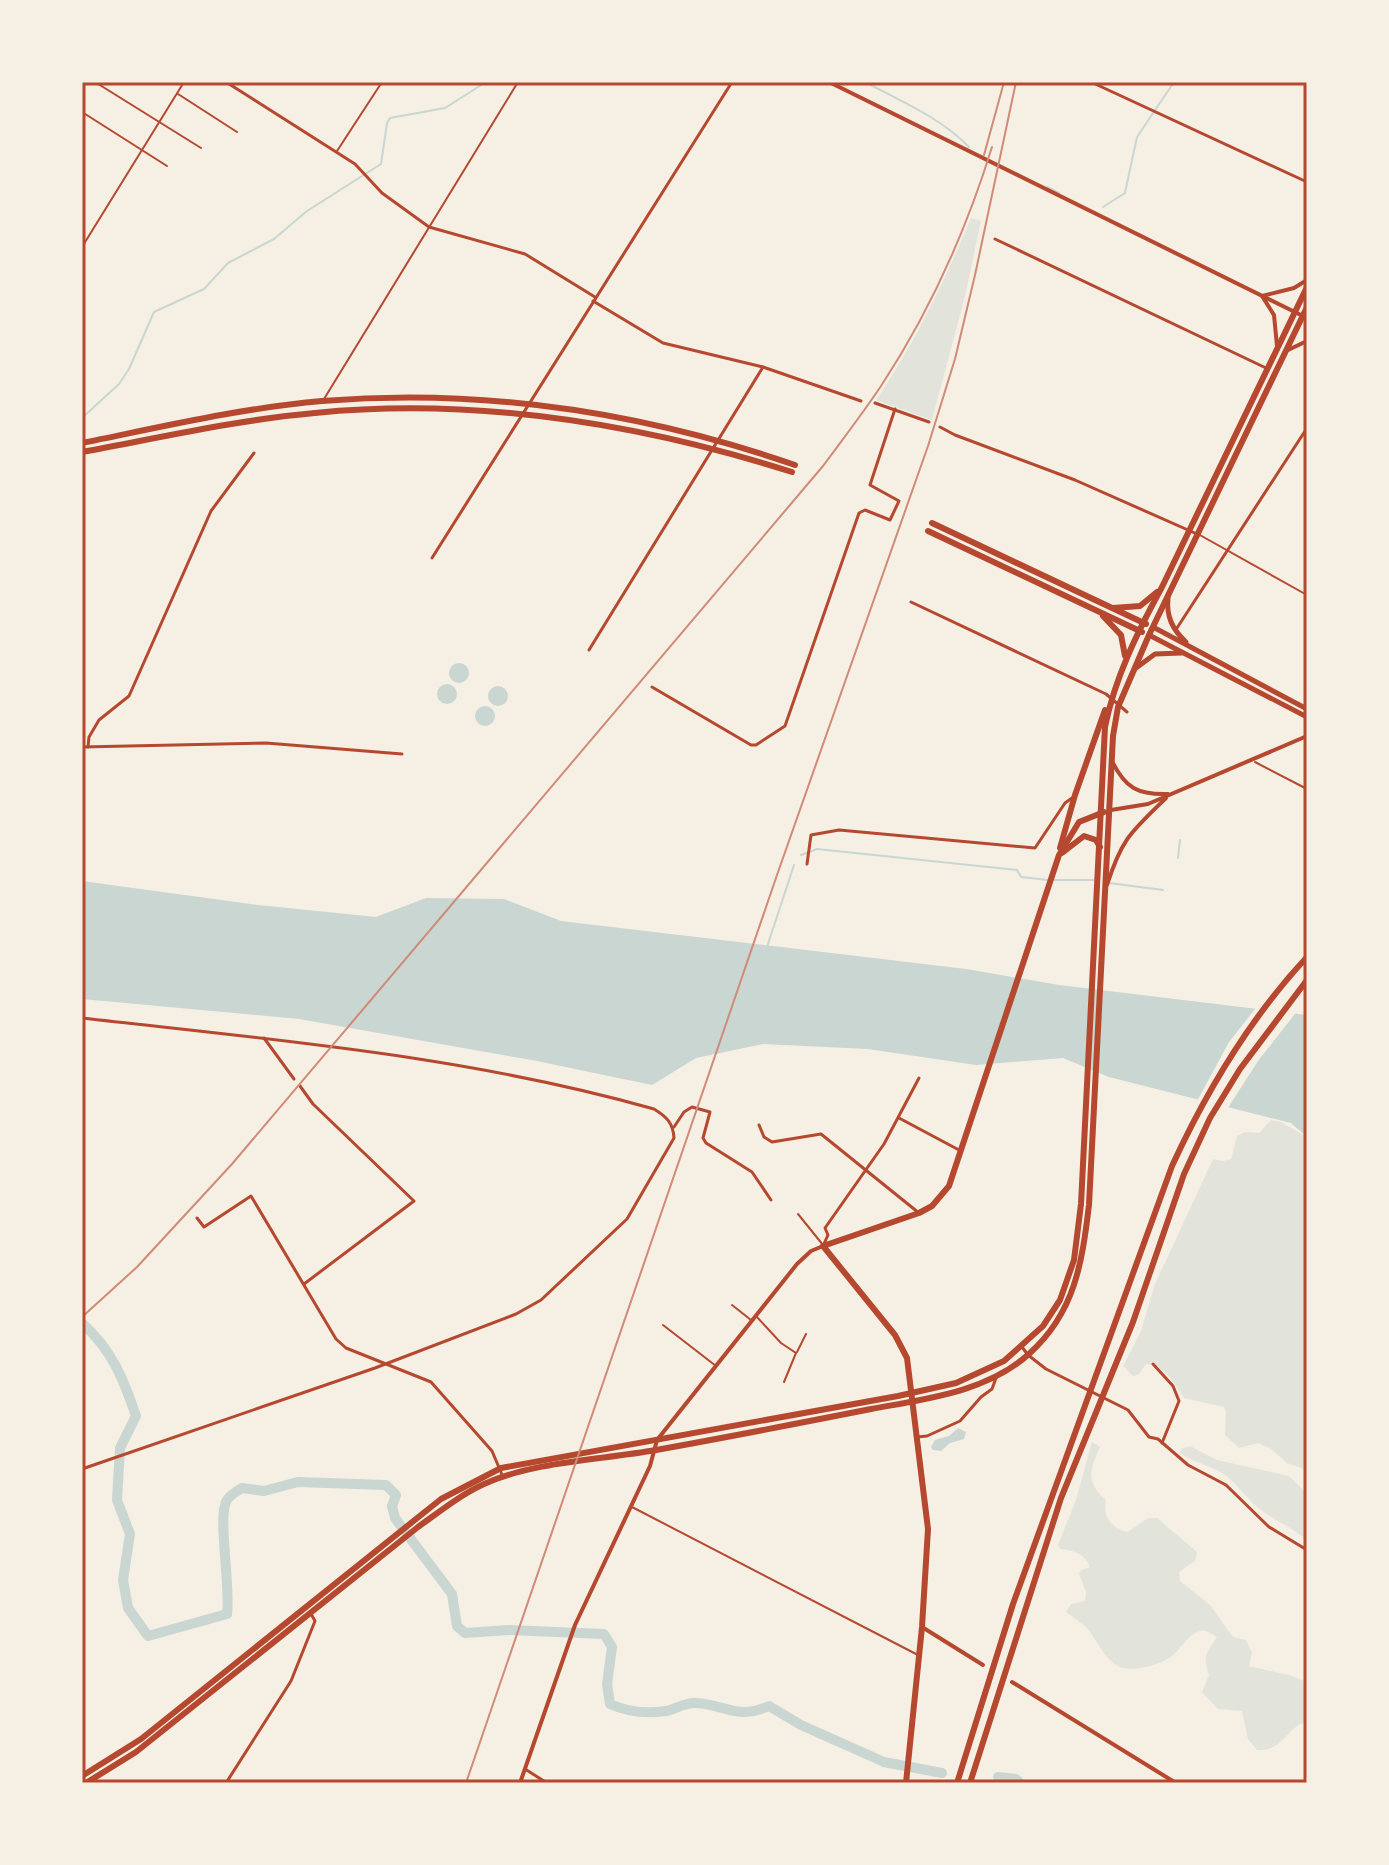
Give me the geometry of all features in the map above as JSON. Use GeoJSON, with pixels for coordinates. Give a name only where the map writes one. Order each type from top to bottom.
{"type":"FeatureCollection","features":[{"type":"Feature","properties":{"kind":"main road"},"geometry":{"type":"LineString","coordinates":[[906,1783],[922,1627],[928,1529],[907,1358],[901,1345],[823,1246],[919,1213],[942,1196],[949,1186],[1059,855],[1075,795],[1124,666],[1307,287]]}},
{"type":"Feature","properties":{"kind":"main road"},"geometry":{"type":"LineString","coordinates":[[86,1783],[311,1614],[413,1521],[501,1468],[956,1383],[1004,1361],[1043,1326],[1067,1283],[1084,1206],[1112,760],[1119,704],[1197,534],[1305,317],[1307,307]]}},
{"type":"Feature","properties":{"kind":"main road"},"geometry":{"type":"LineString","coordinates":[[82,443],[231,414],[323,401],[419,397],[532,402],[626,418],[718,440],[793,468],[628,428],[524,413],[384,408],[314,413],[219,426],[82,452]]}},
{"type":"Feature","properties":{"kind":"main road"},"geometry":{"type":"LineString","coordinates":[[932,523],[1143,623],[1185,654],[1307,717]]}},
{"type":"Feature","properties":{"kind":"main road"},"geometry":{"type":"LineString","coordinates":[[928,531],[1139,630],[1151,631],[1189,646],[1307,709]]}},
{"type":"Feature","properties":{"kind":"main road"},"geometry":{"type":"LineString","coordinates":[[1112,608],[1140,606],[1162,587]]}},
{"type":"Feature","properties":{"kind":"main road"},"geometry":{"type":"LineString","coordinates":[[1170,591],[1169,617],[1175,631],[1189,646]]}},
{"type":"Feature","properties":{"kind":"main road"},"geometry":{"type":"LineString","coordinates":[[1090,607],[1121,635],[1126,652],[1124,666]]}},
{"type":"Feature","properties":{"kind":"main road"},"geometry":{"type":"LineString","coordinates":[[1132,672],[1155,654],[1185,654]]}},
{"type":"Feature","properties":{"kind":"main road"},"geometry":{"type":"LineString","coordinates":[[457,1495],[503,1477],[936,1396],[996,1376],[1028,1355],[1048,1334],[1077,1282],[1084,1248],[1105,727],[1111,699]]}},
{"type":"Feature","properties":{"kind":"main road"},"geometry":{"type":"LineString","coordinates":[[1059,855],[1079,822],[1111,810]]}},
{"type":"Feature","properties":{"kind":"main road"},"geometry":{"type":"LineString","coordinates":[[1059,855],[1084,836],[1096,840],[1100,847]]}},
{"type":"Feature","properties":{"kind":"main road"},"geometry":{"type":"LineString","coordinates":[[957,1783],[1013,1604],[1172,1166],[1198,1109],[1226,1062],[1290,975],[1307,957]]}},
{"type":"Feature","properties":{"kind":"main road"},"geometry":{"type":"LineString","coordinates":[[970,1783],[1061,1498],[1133,1322],[1184,1174],[1210,1118],[1240,1069],[1307,980]]}},
{"type":"Feature","properties":{"kind":"main road"},"geometry":{"type":"LineString","coordinates":[[234,1670],[305,1607],[399,1537],[418,1527],[428,1514]]}},
{"type":"Feature","properties":{"kind":"main road"},"geometry":{"type":"LineString","coordinates":[[82,1776],[94,1775]]}},
{"type":"Feature","properties":{"kind":"street"},"geometry":{"type":"LineString","coordinates":[[226,82],[336,152],[429,227],[525,254],[663,343],[763,367],[861,401]]}},
{"type":"Feature","properties":{"kind":"street"},"geometry":{"type":"LineString","coordinates":[[432,558],[732,82]]}},
{"type":"Feature","properties":{"kind":"street"},"geometry":{"type":"LineString","coordinates":[[829,82],[1305,317]]}},
{"type":"Feature","properties":{"kind":"street"},"geometry":{"type":"LineString","coordinates":[[1091,82],[1307,182]]}},
{"type":"Feature","properties":{"kind":"street"},"geometry":{"type":"LineString","coordinates":[[995,239],[1276,373]]}},
{"type":"Feature","properties":{"kind":"street"},"geometry":{"type":"LineString","coordinates":[[1262,296],[1294,288],[1307,280]]}},
{"type":"Feature","properties":{"kind":"street"},"geometry":{"type":"LineString","coordinates":[[1262,296],[1274,315],[1277,348]]}},
{"type":"Feature","properties":{"kind":"street"},"geometry":{"type":"LineString","coordinates":[[1286,351],[1307,341]]}},
{"type":"Feature","properties":{"kind":"street"},"geometry":{"type":"LineString","coordinates":[[589,650],[763,367]]}},
{"type":"Feature","properties":{"kind":"street"},"geometry":{"type":"LineString","coordinates":[[875,403],[929,422]]}},
{"type":"Feature","properties":{"kind":"street"},"geometry":{"type":"LineString","coordinates":[[652,687],[751,745],[756,745],[785,726],[859,513],[865,510],[890,520],[899,501],[873,488],[869,481],[895,409]]}},
{"type":"Feature","properties":{"kind":"street"},"geometry":{"type":"LineString","coordinates":[[940,427],[1075,480],[1197,534]]}},
{"type":"Feature","properties":{"kind":"street"},"geometry":{"type":"LineString","coordinates":[[1175,631],[1307,428]]}},
{"type":"Feature","properties":{"kind":"street"},"geometry":{"type":"LineString","coordinates":[[88,747],[89,737],[99,720],[129,696],[211,511],[254,453]]}},
{"type":"Feature","properties":{"kind":"street"},"geometry":{"type":"LineString","coordinates":[[911,602],[1106,694],[1127,712]]}},
{"type":"Feature","properties":{"kind":"street"},"geometry":{"type":"LineString","coordinates":[[1111,810],[1148,804],[1307,736]]}},
{"type":"Feature","properties":{"kind":"street"},"geometry":{"type":"LineString","coordinates":[[82,747],[266,743],[402,754]]}},
{"type":"Feature","properties":{"kind":"street"},"geometry":{"type":"LineString","coordinates":[[1112,760],[1123,780],[1131,787],[1154,795],[1171,794]]}},
{"type":"Feature","properties":{"kind":"street"},"geometry":{"type":"LineString","coordinates":[[1105,891],[1120,848],[1128,835],[1171,794]]}},
{"type":"Feature","properties":{"kind":"street"},"geometry":{"type":"LineString","coordinates":[[807,864],[811,835],[839,830],[1035,848],[1065,803],[1075,795]]}},
{"type":"Feature","properties":{"kind":"street"},"geometry":{"type":"LineString","coordinates":[[82,1018],[353,1047],[533,1078],[654,1109],[666,1116],[673,1128],[674,1138],[627,1219],[541,1300],[516,1314],[388,1363],[82,1469]]}},
{"type":"Feature","properties":{"kind":"street"},"geometry":{"type":"LineString","coordinates":[[264,1038],[294,1079]]}},
{"type":"Feature","properties":{"kind":"street"},"geometry":{"type":"LineString","coordinates":[[520,1783],[575,1625],[650,1466],[657,1440],[797,1264],[811,1251],[823,1246],[828,1235],[825,1228],[899,1118],[919,1078]]}},
{"type":"Feature","properties":{"kind":"street"},"geometry":{"type":"LineString","coordinates":[[300,1086],[319,1110],[414,1201],[303,1284]]}},
{"type":"Feature","properties":{"kind":"street"},"geometry":{"type":"LineString","coordinates":[[673,1128],[684,1112],[692,1107],[710,1112],[703,1138],[706,1143],[752,1172],[771,1200]]}},
{"type":"Feature","properties":{"kind":"street"},"geometry":{"type":"LineString","coordinates":[[899,1118],[961,1151]]}},
{"type":"Feature","properties":{"kind":"street"},"geometry":{"type":"LineString","coordinates":[[759,1125],[764,1137],[772,1142],[821,1134],[919,1213]]}},
{"type":"Feature","properties":{"kind":"street"},"geometry":{"type":"LineString","coordinates":[[197,1218],[204,1227],[251,1196],[336,1339],[346,1348],[431,1382],[492,1451],[503,1477]]}},
{"type":"Feature","properties":{"kind":"street"},"geometry":{"type":"LineString","coordinates":[[1022,1347],[1046,1369],[1128,1410],[1149,1437],[1162,1443],[1188,1465],[1226,1485],[1269,1527],[1307,1550]]}},
{"type":"Feature","properties":{"kind":"street"},"geometry":{"type":"LineString","coordinates":[[1153,1364],[1173,1386],[1179,1401],[1162,1443]]}},
{"type":"Feature","properties":{"kind":"street"},"geometry":{"type":"LineString","coordinates":[[917,1437],[927,1436],[960,1421],[992,1389],[996,1376]]}},
{"type":"Feature","properties":{"kind":"street"},"geometry":{"type":"LineString","coordinates":[[226,1783],[291,1681],[315,1621],[305,1607]]}},
{"type":"Feature","properties":{"kind":"street"},"geometry":{"type":"LineString","coordinates":[[922,1627],[983,1665]]}},
{"type":"Feature","properties":{"kind":"street"},"geometry":{"type":"LineString","coordinates":[[1012,1682],[1176,1783]]}},
{"type":"Feature","properties":{"kind":"street"},"geometry":{"type":"LineString","coordinates":[[525,1769],[547,1783]]}},
{"type":"Feature","properties":{"kind":"lane"},"geometry":{"type":"LineString","coordinates":[[95,82],[201,148]]}},
{"type":"Feature","properties":{"kind":"lane"},"geometry":{"type":"LineString","coordinates":[[82,247],[184,82]]}},
{"type":"Feature","properties":{"kind":"lane"},"geometry":{"type":"LineString","coordinates":[[336,152],[382,82]]}},
{"type":"Feature","properties":{"kind":"lane"},"geometry":{"type":"LineString","coordinates":[[314,413],[518,82]]}},
{"type":"Feature","properties":{"kind":"lane"},"geometry":{"type":"LineString","coordinates":[[177,93],[237,132]]}},
{"type":"Feature","properties":{"kind":"lane"},"geometry":{"type":"LineString","coordinates":[[82,112],[167,166]]}},
{"type":"Feature","properties":{"kind":"lane"},"geometry":{"type":"LineString","coordinates":[[1197,534],[1307,595]]}},
{"type":"Feature","properties":{"kind":"lane"},"geometry":{"type":"LineString","coordinates":[[1251,758],[1260,766],[1307,789]]}},
{"type":"Feature","properties":{"kind":"lane"},"geometry":{"type":"LineString","coordinates":[[798,1214],[823,1246]]}},
{"type":"Feature","properties":{"kind":"lane"},"geometry":{"type":"LineString","coordinates":[[732,1305],[754,1318],[796,1353]]}},
{"type":"Feature","properties":{"kind":"lane"},"geometry":{"type":"LineString","coordinates":[[663,1325],[716,1366]]}},
{"type":"Feature","properties":{"kind":"lane"},"geometry":{"type":"LineString","coordinates":[[784,1382],[806,1334]]}},
{"type":"Feature","properties":{"kind":"lane"},"geometry":{"type":"LineString","coordinates":[[631,1507],[919,1655]]}},
{"type":"Feature","properties":{"kind":"shaded area"},"geometry":{"type":"Polygon","coordinates":[[[971,218],[981,221],[932,420],[876,400],[928,312],[971,218]]]}},
{"type":"Feature","properties":{"kind":"shaded area"},"geometry":{"type":"Polygon","coordinates":[[[459,663],[466,666],[469,673],[466,680],[459,683],[452,680],[449,673],[452,666],[459,663]]]}},
{"type":"Feature","properties":{"kind":"shaded area"},"geometry":{"type":"Polygon","coordinates":[[[447,684],[454,687],[457,694],[454,701],[447,704],[440,701],[437,694],[440,687],[447,684]]]}},
{"type":"Feature","properties":{"kind":"shaded area"},"geometry":{"type":"Polygon","coordinates":[[[498,686],[505,689],[508,696],[505,703],[498,706],[491,703],[488,696],[491,689],[498,686]]]}},
{"type":"Feature","properties":{"kind":"shaded area"},"geometry":{"type":"Polygon","coordinates":[[[485,706],[492,709],[495,716],[492,723],[485,726],[478,723],[475,716],[478,709],[485,706]]]}},
{"type":"Feature","properties":{"kind":"shaded area"},"geometry":{"type":"Polygon","coordinates":[[[82,881],[258,905],[376,917],[426,898],[504,899],[561,921],[966,969],[1059,985],[1307,1015],[1307,1137],[1291,1123],[1109,1077],[1063,1058],[976,1065],[868,1049],[763,1044],[696,1058],[652,1085],[537,1061],[299,1019],[82,999],[82,881]]]}},
{"type":"Feature","properties":{"kind":"shaded area"},"geometry":{"type":"Polygon","coordinates":[[[1271,1120],[1281,1122],[1307,1137],[1307,1470],[1287,1463],[1271,1449],[1258,1443],[1239,1448],[1225,1435],[1224,1407],[1184,1398],[1159,1368],[1146,1364],[1138,1375],[1133,1376],[1123,1366],[1141,1331],[1155,1284],[1213,1159],[1231,1159],[1237,1136],[1245,1132],[1259,1133],[1271,1120]]]}},
{"type":"Feature","properties":{"kind":"shaded area"},"geometry":{"type":"Polygon","coordinates":[[[958,1428],[966,1432],[964,1439],[950,1443],[941,1451],[933,1450],[931,1447],[935,1440],[949,1436],[958,1428]]]}},
{"type":"Feature","properties":{"kind":"shaded area"},"geometry":{"type":"Polygon","coordinates":[[[1092,1442],[1100,1447],[1092,1469],[1092,1481],[1106,1500],[1107,1516],[1113,1525],[1128,1532],[1148,1518],[1157,1518],[1197,1552],[1195,1561],[1179,1572],[1180,1581],[1210,1605],[1233,1637],[1246,1640],[1252,1653],[1249,1666],[1307,1682],[1307,1721],[1273,1747],[1257,1750],[1248,1739],[1242,1711],[1218,1709],[1202,1692],[1209,1675],[1207,1654],[1217,1637],[1200,1631],[1167,1659],[1130,1669],[1118,1666],[1109,1659],[1088,1629],[1066,1612],[1071,1604],[1085,1601],[1086,1592],[1079,1574],[1090,1567],[1082,1556],[1060,1549],[1058,1545],[1076,1500],[1092,1442]]]}},
{"type":"Feature","properties":{"kind":"shaded area"},"geometry":{"type":"Polygon","coordinates":[[[1190,1446],[1217,1460],[1289,1476],[1307,1493],[1307,1541],[1256,1506],[1225,1475],[1180,1453],[1182,1448],[1190,1446]]]}},
{"type":"Feature","properties":{"kind":"pier"},"geometry":{"type":"Polygon","coordinates":[[[1259,1004],[1298,1010],[1258,1061],[1226,1111],[1196,1103],[1229,1042],[1259,1004]]]}},
{"type":"Feature","properties":{"kind":"waterway"},"geometry":{"type":"LineString","coordinates":[[82,418],[119,384],[129,369],[154,312],[204,289],[228,263],[274,239],[307,211],[381,164],[390,118],[445,108],[486,82]]}},
{"type":"Feature","properties":{"kind":"waterway"},"geometry":{"type":"LineString","coordinates":[[865,82],[933,119],[969,147]]}},
{"type":"Feature","properties":{"kind":"waterway"},"geometry":{"type":"LineString","coordinates":[[1103,207],[1125,193],[1137,137],[1174,82]]}},
{"type":"Feature","properties":{"kind":"waterway"},"geometry":{"type":"LineString","coordinates":[[1047,187],[1059,193]]}},
{"type":"Feature","properties":{"kind":"waterway"},"geometry":{"type":"LineString","coordinates":[[1178,858],[1180,840]]}},
{"type":"Feature","properties":{"kind":"waterway"},"geometry":{"type":"LineString","coordinates":[[801,855],[817,849],[1017,870],[1021,877],[1048,880]]}},
{"type":"Feature","properties":{"kind":"waterway"},"geometry":{"type":"LineString","coordinates":[[767,947],[794,865]]}},
{"type":"Feature","properties":{"kind":"waterway"},"geometry":{"type":"LineString","coordinates":[[1054,880],[1095,880]]}},
{"type":"Feature","properties":{"kind":"waterway"},"geometry":{"type":"LineString","coordinates":[[1109,883],[1163,890]]}},
{"type":"Feature","properties":{"kind":"waterway"},"geometry":{"type":"LineString","coordinates":[[82,1323],[115,1365],[136,1416],[120,1448],[117,1500],[130,1534],[123,1580],[128,1608],[148,1636],[227,1614],[224,1508],[228,1498],[238,1490],[264,1491],[298,1482],[386,1485],[396,1495],[392,1506],[395,1518],[452,1594],[457,1626],[465,1633],[509,1630],[604,1634],[612,1647],[607,1684],[610,1704],[645,1712],[666,1711],[692,1703],[740,1712],[769,1706],[801,1725],[884,1762],[942,1773]]}},
{"type":"Feature","properties":{"kind":"waterway"},"geometry":{"type":"LineString","coordinates":[[998,1777],[1016,1779],[1020,1783]]}},
{"type":"Feature","properties":{"kind":"railway"},"geometry":{"type":"LineString","coordinates":[[984,155],[1004,82]]}},
{"type":"Feature","properties":{"kind":"railway"},"geometry":{"type":"LineString","coordinates":[[466,1783],[777,875],[928,446],[955,359],[1016,82]]}},
{"type":"Feature","properties":{"kind":"railway"},"geometry":{"type":"LineString","coordinates":[[82,1317],[137,1267],[232,1164],[823,466],[881,386],[915,330],[958,240],[992,147]]}}]}
